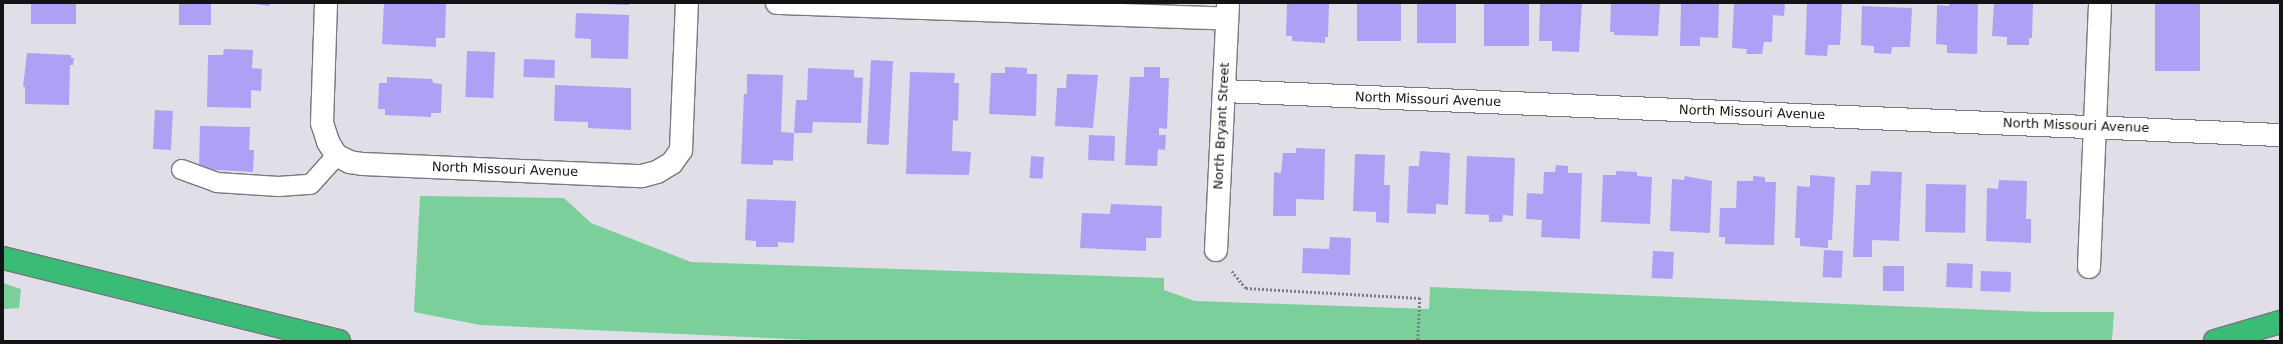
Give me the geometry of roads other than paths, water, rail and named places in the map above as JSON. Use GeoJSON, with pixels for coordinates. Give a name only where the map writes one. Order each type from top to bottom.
{"type":"FeatureCollection","features":[{"type":"Feature","properties":{"kind":"highway"},"geometry":{"type":"LineString","coordinates":[[3,258],[339,341]]}},
{"type":"Feature","properties":{"kind":"highway"},"geometry":{"type":"LineString","coordinates":[[2215,341],[2280,322]]}},
{"type":"Feature","properties":{"kind":"street"},"geometry":{"type":"LineString","coordinates":[[326,3],[322,124],[328,142],[336,155]]}},
{"type":"Feature","properties":{"kind":"street","name":"North Missouri Avenue"},"geometry":{"type":"LineString","coordinates":[[336,155],[350,162],[363,164],[642,176],[657,172],[672,163],[680,150],[683,134],[687,3]]}},
{"type":"Feature","properties":{"kind":"street"},"geometry":{"type":"LineString","coordinates":[[777,3],[1228,11]]}},
{"type":"Feature","properties":{"kind":"street"},"geometry":{"type":"LineString","coordinates":[[2089,267],[2100,3]]}},
{"type":"Feature","properties":{"kind":"street","name":"North Bryant Street"},"geometry":{"type":"LineString","coordinates":[[1216,250],[1228,11]]}},
{"type":"Feature","properties":{"kind":"street","name":"North Missouri Avenue"},"geometry":{"type":"LineString","coordinates":[[1224,91],[2280,135]]}},
{"type":"Feature","properties":{"kind":"lane"},"geometry":{"type":"LineString","coordinates":[[180,169],[216,182],[278,186],[310,184],[336,155]]}}]}
